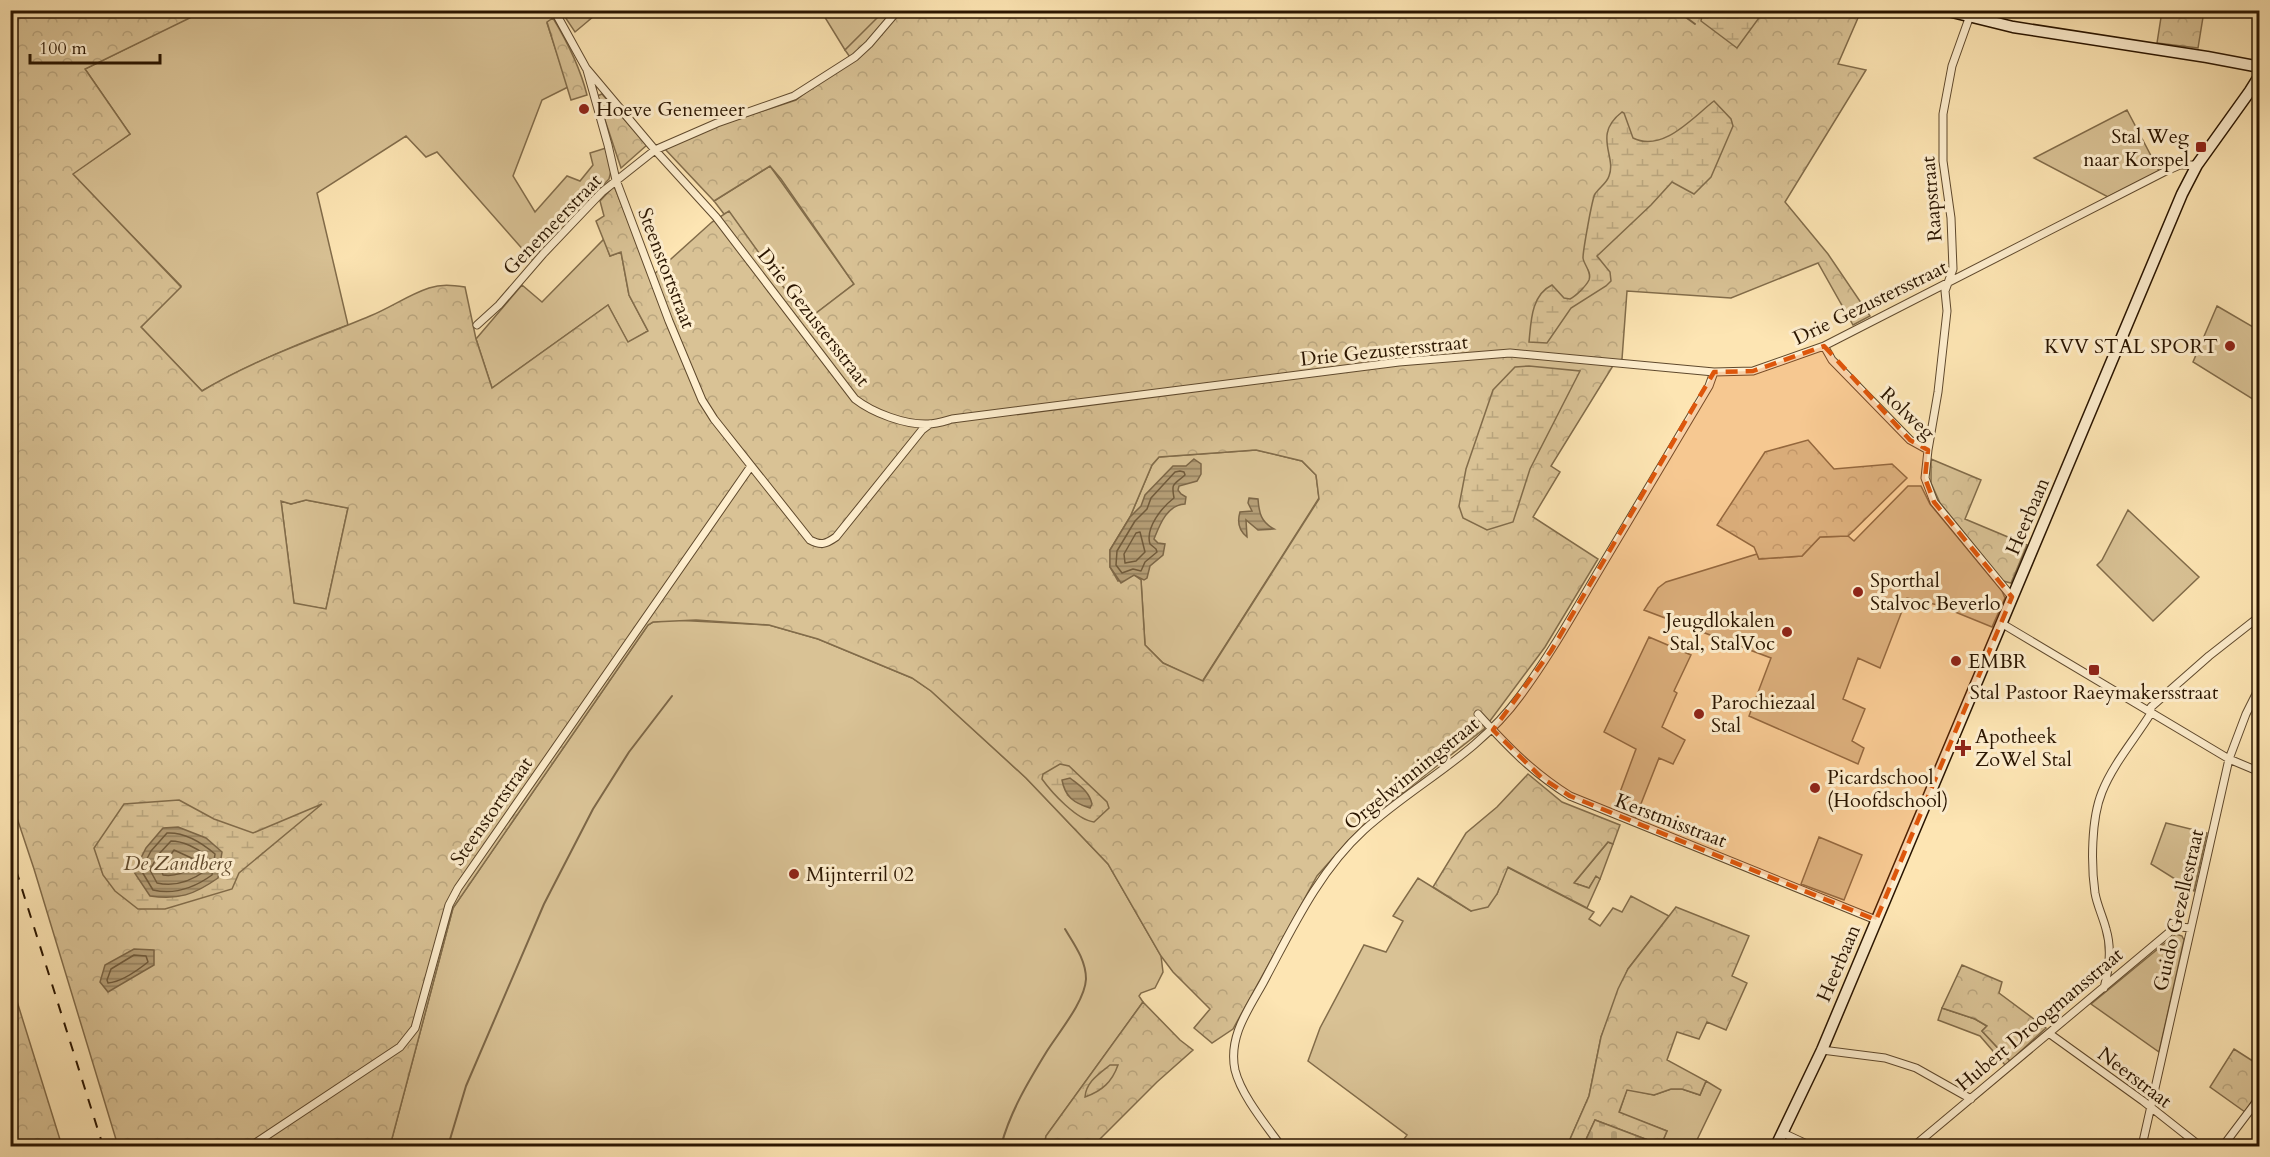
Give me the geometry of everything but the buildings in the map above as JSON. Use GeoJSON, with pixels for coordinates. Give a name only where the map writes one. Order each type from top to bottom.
{"type":"FeatureCollection","features":[{"type":"Feature","properties":{"kind":"street"},"geometry":{"type":"LineString","coordinates":[[554,10],[586,68],[655,150]]}},
{"type":"Feature","properties":{"kind":"street","name":"Genemeerstraat"},"geometry":{"type":"LineString","coordinates":[[477,325],[499,305],[543,254],[602,192],[655,150],[717,123],[794,96],[855,57],[898,10]]}},
{"type":"Feature","properties":{"kind":"street"},"geometry":{"type":"LineString","coordinates":[[1944,10],[1971,14],[2013,27],[2259,67]]}},
{"type":"Feature","properties":{"kind":"street","name":"Raapstraat"},"geometry":{"type":"LineString","coordinates":[[1928,450],[1937,401],[1947,311],[1945,291],[1953,269],[1952,238],[1943,161],[1943,114],[1952,66],[1971,14]]}},
{"type":"Feature","properties":{"kind":"street","name":"Steenstortstraat"},"geometry":{"type":"LineString","coordinates":[[586,68],[616,180],[669,321],[702,399],[714,419],[810,540],[820,545],[836,537],[922,430],[930,424]]}},
{"type":"Feature","properties":{"kind":"street","name":"Heerbaan"},"geometry":{"type":"LineString","coordinates":[[1776,1146],[1822,1050],[2182,195],[2197,165],[2250,92],[2259,75]]}},
{"type":"Feature","properties":{"kind":"street","name":"Drie Gezustersstraat"},"geometry":{"type":"LineString","coordinates":[[655,150],[716,217],[855,399],[864,406],[885,415],[930,424],[952,419],[1399,362],[1510,353],[1714,372],[1753,371],[1824,346],[2164,172],[2180,165],[2197,165]]}},
{"type":"Feature","properties":{"kind":"street","name":"Rolweg"},"geometry":{"type":"LineString","coordinates":[[1824,346],[1832,360],[1910,441],[1928,450],[1925,478],[1934,502],[2012,597]]}},
{"type":"Feature","properties":{"kind":"street","name":"Orgelwinningstraat"},"geometry":{"type":"LineString","coordinates":[[1281,1146],[1238,1079],[1234,1064],[1234,1050],[1239,1027],[1304,906],[1336,859],[1379,817],[1456,762],[1493,730],[1520,697],[1551,651],[1709,386],[1714,372]]}},
{"type":"Feature","properties":{"kind":"street","name":"Steenstortstraat"},"geometry":{"type":"LineString","coordinates":[[251,1146],[400,1047],[415,1028],[449,905],[458,888],[751,466]]}},
{"type":"Feature","properties":{"kind":"street"},"geometry":{"type":"LineString","coordinates":[[2104,988],[2109,966],[2109,950],[2107,930],[2095,896],[2093,872],[2097,809],[2102,792],[2117,763],[2151,713],[2151,707],[2259,616]]}},
{"type":"Feature","properties":{"kind":"street"},"geometry":{"type":"LineString","coordinates":[[2001,623],[2229,759],[2259,772]]}},
{"type":"Feature","properties":{"kind":"street","name":"Guido Gezellestraat"},"geometry":{"type":"LineString","coordinates":[[2142,1146],[2229,759],[2259,686]]}},
{"type":"Feature","properties":{"kind":"street","name":"Kerstmisstraat"},"geometry":{"type":"LineString","coordinates":[[1478,714],[1517,756],[1542,778],[1570,796],[1876,920]]}},
{"type":"Feature","properties":{"kind":"street","name":"Hubert Droogmansstraat"},"geometry":{"type":"LineString","coordinates":[[1914,1146],[2172,930],[2181,927],[2190,928]]}},
{"type":"Feature","properties":{"kind":"street","name":"Neerstraat"},"geometry":{"type":"LineString","coordinates":[[2050,1034],[2200,1146]]}},
{"type":"Feature","properties":{"kind":"street"},"geometry":{"type":"LineString","coordinates":[[1822,1050],[1885,1058],[1916,1068],[1971,1098]]}},
{"type":"Feature","properties":{"kind":"street"},"geometry":{"type":"LineString","coordinates":[[2223,1146],[2259,1097]]}},
{"type":"Feature","properties":{"kind":"street"},"geometry":{"type":"LineString","coordinates":[[1783,1133],[1811,1146]]}},
{"type":"Feature","properties":{"kind":"highlighted area"},"geometry":{"type":"Polygon","coordinates":[[[1824,346],[1910,440],[1928,450],[1925,478],[1934,502],[2012,597],[1876,920],[1570,796],[1542,778],[1493,730],[1551,651],[1714,372],[1753,371],[1824,346]]]}},
{"type":"Feature","properties":{"kind":"green space"},"geometry":{"type":"Polygon","coordinates":[[[46,10],[204,11],[85,69],[130,134],[73,174],[181,287],[141,327],[202,391],[263,360],[377,313],[421,291],[438,286],[465,287],[476,339],[492,388],[608,305],[628,342],[648,331],[629,295],[621,252],[610,256],[596,221],[604,216],[600,201],[614,186],[651,277],[712,222],[729,211],[807,320],[854,284],[781,179],[770,166],[714,201],[665,149],[717,126],[796,100],[850,57],[845,50],[885,10],[1861,11],[1838,64],[1866,70],[1785,202],[1828,254],[1870,316],[1853,325],[1818,263],[1731,298],[1627,291],[1622,359],[1614,364],[1551,466],[1560,472],[1533,517],[1598,559],[1545,647],[1484,729],[1373,816],[1317,876],[1233,1029],[1212,1043],[1194,1028],[1210,1009],[1173,972],[1161,956],[1108,864],[1026,778],[931,691],[912,678],[818,639],[769,625],[696,620],[653,622],[648,625],[453,908],[390,1146],[118,1146],[11,800],[10,18],[46,10]],[[1256,450],[1159,457],[1152,465],[1130,517],[1110,550],[1110,567],[1118,581],[1134,575],[1141,580],[1145,645],[1163,663],[1203,681],[1319,499],[1316,475],[1302,461],[1256,450]],[[306,500],[291,504],[281,501],[294,603],[326,609],[348,508],[306,500]]]}},
{"type":"Feature","properties":{"kind":"green space"},"geometry":{"type":"Polygon","coordinates":[[[204,10],[547,11],[553,18],[547,23],[568,87],[542,100],[513,176],[535,212],[567,176],[580,181],[593,165],[590,153],[606,148],[611,171],[609,179],[533,261],[437,152],[426,157],[406,136],[317,193],[348,325],[273,355],[202,391],[141,327],[181,286],[72,174],[130,134],[85,69],[204,10]]]}},
{"type":"Feature","properties":{"kind":"green space"},"geometry":{"type":"Polygon","coordinates":[[[1703,10],[1764,11],[1737,48],[1701,21],[1703,10]]]}},
{"type":"Feature","properties":{"kind":"green space"},"geometry":{"type":"Polygon","coordinates":[[[561,11],[600,11],[575,32],[561,11]]]}},
{"type":"Feature","properties":{"kind":"green space"},"geometry":{"type":"Polygon","coordinates":[[[821,11],[885,11],[845,50],[821,11]]]}},
{"type":"Feature","properties":{"kind":"green space"},"geometry":{"type":"Polygon","coordinates":[[[2162,11],[2204,11],[2198,48],[2157,43],[2162,11]]]}},
{"type":"Feature","properties":{"kind":"green space"},"geometry":{"type":"Polygon","coordinates":[[[553,18],[573,55],[587,95],[571,100],[547,22],[553,18]]]}},
{"type":"Feature","properties":{"kind":"green space"},"geometry":{"type":"Polygon","coordinates":[[[602,94],[647,145],[621,168],[597,96],[602,94]]]}},
{"type":"Feature","properties":{"kind":"green space"},"geometry":{"type":"Polygon","coordinates":[[[1714,101],[1731,119],[1733,126],[1711,177],[1694,194],[1672,182],[1597,256],[1610,272],[1611,281],[1571,308],[1547,343],[1529,342],[1533,310],[1540,295],[1552,285],[1564,298],[1570,299],[1581,291],[1589,280],[1583,258],[1584,246],[1595,194],[1607,181],[1611,168],[1607,137],[1608,129],[1613,121],[1622,112],[1633,138],[1655,141],[1677,131],[1714,101]]]}},
{"type":"Feature","properties":{"kind":"green space"},"geometry":{"type":"Polygon","coordinates":[[[2127,110],[2159,171],[2108,197],[2034,158],[2127,110]]]}},
{"type":"Feature","properties":{"kind":"green space"},"geometry":{"type":"Polygon","coordinates":[[[770,166],[854,284],[807,320],[729,212],[724,214],[714,201],[770,166]]]}},
{"type":"Feature","properties":{"kind":"green space"},"geometry":{"type":"Polygon","coordinates":[[[604,239],[610,256],[621,252],[629,295],[648,331],[628,343],[608,305],[492,388],[476,339],[522,285],[542,302],[604,239]]]}},
{"type":"Feature","properties":{"kind":"green space","name":"KVV STAL SPORT"},"geometry":{"type":"Polygon","coordinates":[[[2217,306],[2258,330],[2259,327],[2259,403],[2193,362],[2217,306]]]}},
{"type":"Feature","properties":{"kind":"green space"},"geometry":{"type":"Polygon","coordinates":[[[1529,366],[1580,371],[1530,469],[1513,522],[1487,530],[1463,518],[1459,506],[1466,469],[1493,390],[1515,367],[1529,366]]]}},
{"type":"Feature","properties":{"kind":"green space"},"geometry":{"type":"Polygon","coordinates":[[[1808,440],[1834,469],[1892,464],[1907,478],[1848,536],[1820,537],[1802,556],[1759,559],[1754,547],[1717,525],[1765,452],[1808,440]]]}},
{"type":"Feature","properties":{"kind":"green space"},"geometry":{"type":"Polygon","coordinates":[[[1256,450],[1302,461],[1316,475],[1319,498],[1202,682],[1163,663],[1145,645],[1141,580],[1121,583],[1110,567],[1110,550],[1130,517],[1152,465],[1159,457],[1256,450]]]}},
{"type":"Feature","properties":{"kind":"green space"},"geometry":{"type":"Polygon","coordinates":[[[1931,459],[1981,480],[1965,519],[2027,545],[2011,583],[2003,581],[1940,503],[1931,483],[1931,459]]]}},
{"type":"Feature","properties":{"kind":"green space"},"geometry":{"type":"Polygon","coordinates":[[[1908,486],[1921,486],[1930,504],[2002,591],[2005,598],[1992,627],[1938,605],[1907,598],[1880,668],[1858,658],[1843,699],[1865,709],[1852,741],[1864,748],[1858,764],[1749,716],[1771,658],[1644,610],[1658,588],[1666,582],[1757,554],[1759,559],[1802,556],[1820,537],[1848,536],[1854,541],[1908,486]]]}},
{"type":"Feature","properties":{"kind":"green space"},"geometry":{"type":"Polygon","coordinates":[[[306,500],[348,508],[326,609],[294,604],[281,501],[291,504],[306,500]]]}},
{"type":"Feature","properties":{"kind":"green space"},"geometry":{"type":"Polygon","coordinates":[[[2128,510],[2199,577],[2153,621],[2097,565],[2102,560],[2128,510]]]}},
{"type":"Feature","properties":{"kind":"green space","name":"Mijnterril 02"},"geometry":{"type":"Polygon","coordinates":[[[674,620],[769,625],[818,639],[912,678],[931,691],[1026,778],[1108,864],[1161,956],[1163,972],[1155,988],[1141,993],[1139,996],[1143,1002],[1046,1136],[1044,1146],[390,1146],[453,908],[648,625],[653,622],[674,620]]]}},
{"type":"Feature","properties":{"kind":"green space"},"geometry":{"type":"Polygon","coordinates":[[[1649,637],[1691,655],[1674,691],[1677,693],[1662,727],[1685,740],[1673,764],[1659,758],[1635,819],[1613,811],[1636,749],[1604,732],[1649,637]]]}},
{"type":"Feature","properties":{"kind":"green space"},"geometry":{"type":"Polygon","coordinates":[[[1060,764],[1069,766],[1107,802],[1109,808],[1094,822],[1073,811],[1042,779],[1043,774],[1060,764]]]}},
{"type":"Feature","properties":{"kind":"green space"},"geometry":{"type":"Polygon","coordinates":[[[1528,774],[1562,802],[1620,825],[1613,844],[1608,842],[1574,883],[1589,888],[1596,876],[1600,879],[1587,908],[1508,867],[1497,894],[1488,907],[1471,911],[1433,887],[1466,833],[1497,807],[1528,774]]]}},
{"type":"Feature","properties":{"kind":"green space"},"geometry":{"type":"Polygon","coordinates":[[[179,800],[214,819],[253,833],[322,804],[239,873],[232,889],[165,909],[138,909],[115,891],[103,875],[94,848],[124,804],[179,800]]]}},
{"type":"Feature","properties":{"kind":"green space"},"geometry":{"type":"Polygon","coordinates":[[[2166,823],[2207,833],[2194,891],[2151,864],[2166,823]]]}},
{"type":"Feature","properties":{"kind":"green space"},"geometry":{"type":"Polygon","coordinates":[[[1819,837],[1862,855],[1844,900],[1801,884],[1819,837]]]}},
{"type":"Feature","properties":{"kind":"green space"},"geometry":{"type":"Polygon","coordinates":[[[1608,842],[1613,844],[1600,879],[1596,877],[1589,888],[1574,883],[1608,842]]]}},
{"type":"Feature","properties":{"kind":"green space"},"geometry":{"type":"Polygon","coordinates":[[[1507,867],[1594,912],[1589,919],[1600,926],[1613,908],[1622,912],[1631,896],[1669,916],[1628,969],[1601,1037],[1589,1096],[1567,1146],[1399,1146],[1407,1135],[1308,1061],[1320,1028],[1364,945],[1386,952],[1403,921],[1393,916],[1418,878],[1471,911],[1497,894],[1507,867]]]}},
{"type":"Feature","properties":{"kind":"green space"},"geometry":{"type":"Polygon","coordinates":[[[1676,907],[1749,936],[1732,976],[1747,983],[1726,1030],[1707,1022],[1699,1039],[1677,1032],[1667,1060],[1706,1081],[1700,1095],[1682,1089],[1671,1089],[1654,1095],[1627,1090],[1619,1112],[1667,1131],[1661,1145],[1595,1120],[1583,1146],[1567,1146],[1589,1096],[1601,1037],[1618,989],[1628,969],[1676,907]]]}},
{"type":"Feature","properties":{"kind":"green space"},"geometry":{"type":"Polygon","coordinates":[[[2176,934],[2182,936],[2184,940],[2159,1052],[2091,1004],[2176,934]]]}},
{"type":"Feature","properties":{"kind":"green space"},"geometry":{"type":"Polygon","coordinates":[[[1962,965],[2002,982],[1999,993],[2046,1028],[2010,1061],[1982,1031],[1987,1026],[1975,1019],[1942,1008],[1962,965]]]}},
{"type":"Feature","properties":{"kind":"green space"},"geometry":{"type":"Polygon","coordinates":[[[11,982],[62,1146],[11,1146],[11,982]]]}},
{"type":"Feature","properties":{"kind":"green space"},"geometry":{"type":"Polygon","coordinates":[[[1143,1002],[1193,1050],[1157,1082],[1095,1144],[1097,1146],[1044,1146],[1046,1136],[1143,1002]]]}},
{"type":"Feature","properties":{"kind":"green space"},"geometry":{"type":"Polygon","coordinates":[[[1942,1008],[1975,1019],[1987,1026],[1982,1031],[2010,1061],[2005,1065],[1980,1036],[1938,1020],[1942,1008]]]}},
{"type":"Feature","properties":{"kind":"green space"},"geometry":{"type":"Polygon","coordinates":[[[2234,1049],[2259,1065],[2259,1090],[2245,1112],[2210,1087],[2234,1049]]]}},
{"type":"Feature","properties":{"kind":"green space"},"geometry":{"type":"Polygon","coordinates":[[[1110,1065],[1118,1065],[1113,1076],[1101,1089],[1085,1097],[1090,1083],[1110,1065]]]}},
{"type":"Feature","properties":{"kind":"green space"},"geometry":{"type":"Polygon","coordinates":[[[1706,1081],[1721,1090],[1694,1146],[1661,1145],[1667,1131],[1619,1113],[1627,1089],[1654,1095],[1671,1089],[1682,1089],[1700,1095],[1706,1081]]]}},
{"type":"Feature","properties":{"kind":"green space"},"geometry":{"type":"Polygon","coordinates":[[[1595,1120],[1661,1145],[1665,1146],[1583,1146],[1595,1120]]]}},
{"type":"Feature","properties":{"kind":"water"},"geometry":{"type":"Polygon","coordinates":[[[1194,459],[1201,464],[1201,474],[1197,481],[1179,486],[1178,490],[1186,497],[1185,504],[1169,512],[1154,539],[1158,543],[1165,544],[1163,555],[1150,566],[1147,578],[1144,580],[1134,575],[1121,583],[1110,567],[1110,550],[1130,517],[1141,506],[1145,495],[1173,466],[1186,466],[1194,459]]]}},
{"type":"Feature","properties":{"kind":"water"},"geometry":{"type":"Polygon","coordinates":[[[1249,498],[1258,499],[1261,517],[1274,529],[1258,530],[1246,520],[1247,537],[1242,532],[1239,526],[1239,516],[1240,512],[1252,511],[1248,503],[1249,498]]]}},
{"type":"Feature","properties":{"kind":"water"},"geometry":{"type":"Polygon","coordinates":[[[1070,778],[1089,796],[1092,804],[1090,808],[1079,804],[1068,795],[1062,780],[1070,778]]]}},
{"type":"Feature","properties":{"kind":"water","name":"De Zandberg"},"geometry":{"type":"Polygon","coordinates":[[[178,827],[206,838],[222,852],[218,878],[186,895],[150,896],[134,872],[146,848],[163,828],[178,827]]]}},
{"type":"Feature","properties":{"kind":"water"},"geometry":{"type":"Polygon","coordinates":[[[134,949],[154,950],[154,965],[108,992],[100,982],[105,965],[134,949]]]}},
{"type":"Feature","properties":{"kind":"waterway"},"geometry":{"type":"LineString","coordinates":[[10,19],[40,10]]}},
{"type":"Feature","properties":{"kind":"waterway"},"geometry":{"type":"LineString","coordinates":[[1676,10],[1695,24]]}},
{"type":"Feature","properties":{"kind":"waterway"},"geometry":{"type":"LineString","coordinates":[[448,1146],[466,1086],[544,904],[593,809],[629,752],[672,696]]}},
{"type":"Feature","properties":{"kind":"waterway"},"geometry":{"type":"LineString","coordinates":[[1001,1146],[1020,1097],[1085,988],[1084,965],[1065,929]]}},
{"type":"Feature","properties":{"kind":"railway"},"geometry":{"type":"LineString","coordinates":[[10,851],[103,1146]]}},
{"type":"Feature","properties":{"kind":"place","name":"Hoeve Genemeer"},"geometry":{"type":"Point","coordinates":[584,109]}},
{"type":"Feature","properties":{"kind":"place","name":"Stal Weg naar Korspel"},"geometry":{"type":"Point","coordinates":[2201,147]}},
{"type":"Feature","properties":{"kind":"place","name":"KVV STAL SPORT"},"geometry":{"type":"Point","coordinates":[2230,346]}},
{"type":"Feature","properties":{"kind":"place","name":"Sporthal Stalvoc Beverlo"},"geometry":{"type":"Point","coordinates":[1858,592]}},
{"type":"Feature","properties":{"kind":"place","name":"Jeugdlokalen Stal, StalVoc"},"geometry":{"type":"Point","coordinates":[1787,632]}},
{"type":"Feature","properties":{"kind":"place","name":"EMBR"},"geometry":{"type":"Point","coordinates":[1956,661]}},
{"type":"Feature","properties":{"kind":"place","name":"Stal Pastoor Raeymakersstraat"},"geometry":{"type":"Point","coordinates":[2094,670]}},
{"type":"Feature","properties":{"kind":"place","name":"Parochiezaal Stal"},"geometry":{"type":"Point","coordinates":[1699,714]}},
{"type":"Feature","properties":{"kind":"place","name":"Apotheek ZoWel Stal"},"geometry":{"type":"Point","coordinates":[1963,748]}},
{"type":"Feature","properties":{"kind":"place","name":"Picardschool (Hoofdschool)"},"geometry":{"type":"Point","coordinates":[1815,788]}},
{"type":"Feature","properties":{"kind":"place","name":"Mijnterril 02"},"geometry":{"type":"Point","coordinates":[794,874]}}]}
